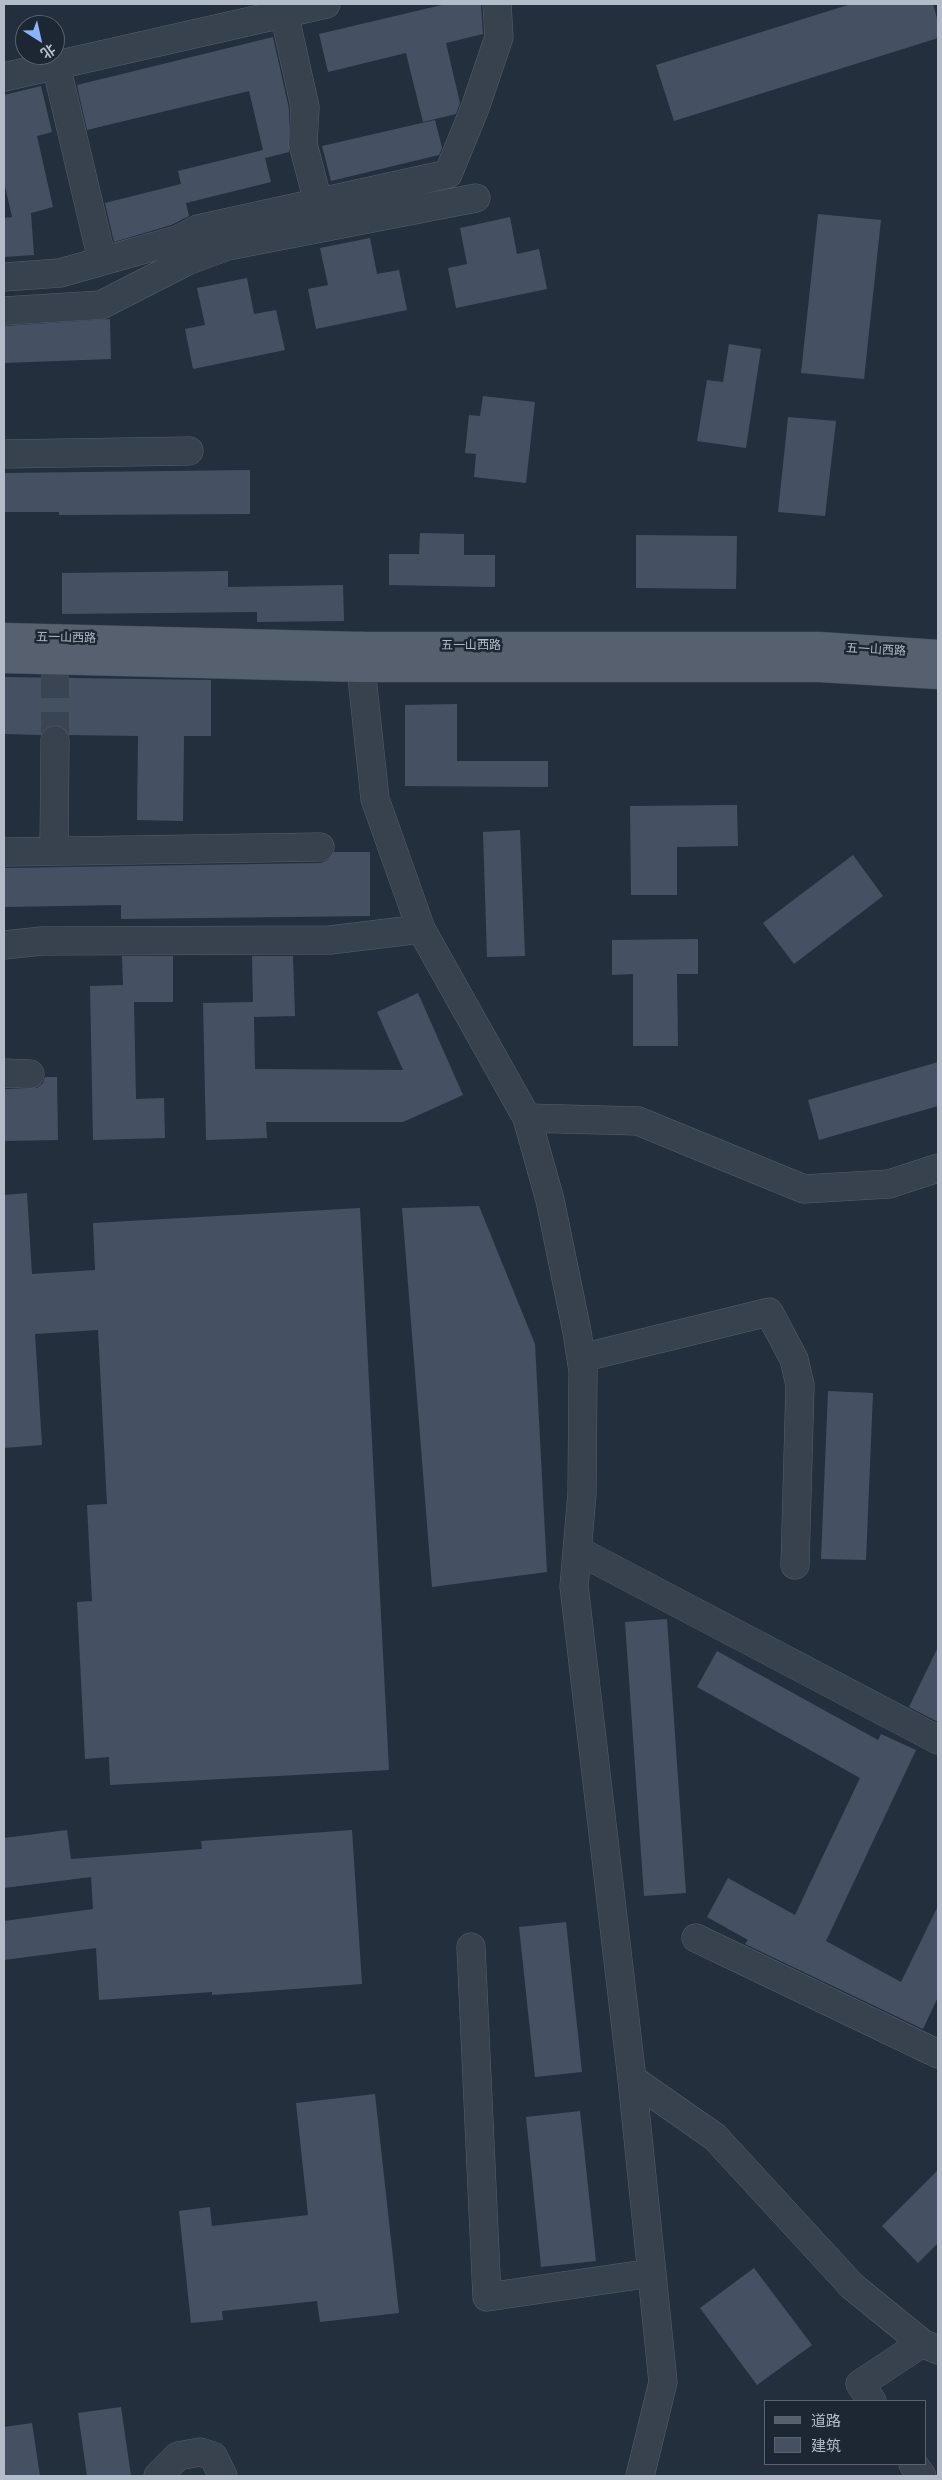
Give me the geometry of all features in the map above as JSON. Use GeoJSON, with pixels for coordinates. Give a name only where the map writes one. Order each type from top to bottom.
{"type":"FeatureCollection","features":[{"type":"Feature","properties":{"kind":"main road","name":"五一山西路"},"geometry":{"type":"LineString","coordinates":[[4,637],[361,657],[820,668],[938,675]]}},
{"type":"Feature","properties":{"kind":"main road","name":"五一山西路"},"geometry":{"type":"LineString","coordinates":[[4,658],[55,666],[819,646],[938,654]]}},
{"type":"Feature","properties":{"kind":"street"},"geometry":{"type":"LineString","coordinates":[[65,63],[326,4]]}},
{"type":"Feature","properties":{"kind":"street"},"geometry":{"type":"LineString","coordinates":[[4,277],[60,273],[177,240],[198,229],[448,174],[475,108],[499,37],[497,4]]}},
{"type":"Feature","properties":{"kind":"street"},"geometry":{"type":"LineString","coordinates":[[284,14],[306,107],[304,144],[318,202]]}},
{"type":"Feature","properties":{"kind":"street"},"geometry":{"type":"LineString","coordinates":[[4,77],[56,65],[102,260]]}},
{"type":"Feature","properties":{"kind":"street"},"geometry":{"type":"LineString","coordinates":[[4,311],[101,305],[187,260],[228,246],[476,198]]}},
{"type":"Feature","properties":{"kind":"street"},"geometry":{"type":"LineString","coordinates":[[4,454],[189,451]]}},
{"type":"Feature","properties":{"kind":"street"},"geometry":{"type":"LineString","coordinates":[[361,657],[375,799],[421,929],[527,1118],[550,1200],[583,1371],[582,1494],[574,1586],[632,2079],[663,2382],[640,2476]]}},
{"type":"Feature","properties":{"kind":"street"},"geometry":{"type":"LineString","coordinates":[[54,850],[55,740]]}},
{"type":"Feature","properties":{"kind":"street"},"geometry":{"type":"LineString","coordinates":[[4,852],[320,847]]}},
{"type":"Feature","properties":{"kind":"street"},"geometry":{"type":"LineString","coordinates":[[4,944],[42,942],[330,940],[421,929]]}},
{"type":"Feature","properties":{"kind":"street"},"geometry":{"type":"LineString","coordinates":[[527,1118],[638,1121],[804,1189],[889,1184],[938,1168]]}},
{"type":"Feature","properties":{"kind":"street"},"geometry":{"type":"LineString","coordinates":[[581,1358],[769,1312],[794,1359],[800,1385],[794,1565]]}},
{"type":"Feature","properties":{"kind":"street"},"geometry":{"type":"LineString","coordinates":[[577,1550],[938,1740]]}},
{"type":"Feature","properties":{"kind":"street"},"geometry":{"type":"LineString","coordinates":[[696,1938],[938,2054]]}},
{"type":"Feature","properties":{"kind":"street"},"geometry":{"type":"LineString","coordinates":[[471,1947],[487,2297],[652,2273]]}},
{"type":"Feature","properties":{"kind":"street"},"geometry":{"type":"LineString","coordinates":[[632,2079],[715,2137],[852,2286],[930,2347],[860,2384],[871,2400]]}},
{"type":"Feature","properties":{"kind":"street"},"geometry":{"type":"LineString","coordinates":[[158,2476],[178,2456],[200,2452],[213,2456],[224,2476]]}},
{"type":"Feature","properties":{"kind":"street"},"geometry":{"type":"LineString","coordinates":[[915,2465],[922,2476]]}},
{"type":"Feature","properties":{"kind":"building"},"geometry":{"type":"Polygon","coordinates":[[[446,4],[481,4],[483,34],[446,43],[460,103],[456,114],[423,122],[406,53],[328,72],[319,34],[446,4]]]}},
{"type":"Feature","properties":{"kind":"building"},"geometry":{"type":"Polygon","coordinates":[[[851,4],[933,4],[938,22],[938,38],[674,121],[656,65],[851,4]]]}},
{"type":"Feature","properties":{"kind":"building"},"geometry":{"type":"Polygon","coordinates":[[[273,37],[289,109],[289,152],[265,158],[271,182],[186,203],[189,216],[171,225],[114,242],[105,203],[181,184],[178,171],[263,150],[249,91],[87,130],[77,85],[273,37]]]}},
{"type":"Feature","properties":{"kind":"building"},"geometry":{"type":"Polygon","coordinates":[[[41,86],[52,132],[37,136],[53,207],[31,213],[34,255],[4,257],[4,218],[12,217],[4,182],[4,95],[41,86]]]}},
{"type":"Feature","properties":{"kind":"building"},"geometry":{"type":"Polygon","coordinates":[[[435,120],[442,148],[439,155],[331,181],[322,146],[435,120]]]}},
{"type":"Feature","properties":{"kind":"building"},"geometry":{"type":"Polygon","coordinates":[[[818,214],[881,220],[864,379],[801,373],[818,214]]]}},
{"type":"Feature","properties":{"kind":"building"},"geometry":{"type":"Polygon","coordinates":[[[510,217],[517,254],[539,249],[547,289],[456,308],[448,268],[467,264],[460,228],[510,217]]]}},
{"type":"Feature","properties":{"kind":"building"},"geometry":{"type":"Polygon","coordinates":[[[370,238],[377,274],[399,270],[407,310],[316,329],[308,289],[328,285],[320,248],[370,238]]]}},
{"type":"Feature","properties":{"kind":"building"},"geometry":{"type":"Polygon","coordinates":[[[247,278],[254,314],[276,310],[285,350],[193,369],[185,329],[205,325],[197,288],[247,278]]]}},
{"type":"Feature","properties":{"kind":"building"},"geometry":{"type":"Polygon","coordinates":[[[110,319],[111,359],[4,363],[4,326],[110,319]]]}},
{"type":"Feature","properties":{"kind":"building"},"geometry":{"type":"Polygon","coordinates":[[[729,344],[761,349],[746,448],[697,441],[707,380],[723,382],[729,344]]]}},
{"type":"Feature","properties":{"kind":"building"},"geometry":{"type":"Polygon","coordinates":[[[483,396],[535,402],[526,483],[474,477],[476,454],[465,453],[469,415],[480,416],[483,396]]]}},
{"type":"Feature","properties":{"kind":"building"},"geometry":{"type":"Polygon","coordinates":[[[788,417],[836,421],[825,516],[778,512],[788,417]]]}},
{"type":"Feature","properties":{"kind":"building"},"geometry":{"type":"Polygon","coordinates":[[[250,470],[250,514],[59,515],[59,512],[4,512],[4,473],[250,470]]]}},
{"type":"Feature","properties":{"kind":"building"},"geometry":{"type":"Polygon","coordinates":[[[420,533],[464,534],[464,555],[495,555],[495,587],[389,585],[389,554],[419,554],[420,533]]]}},
{"type":"Feature","properties":{"kind":"building"},"geometry":{"type":"Polygon","coordinates":[[[636,535],[737,536],[736,589],[636,588],[636,535]]]}},
{"type":"Feature","properties":{"kind":"building"},"geometry":{"type":"Polygon","coordinates":[[[228,571],[228,587],[343,585],[344,621],[257,622],[257,612],[62,614],[62,573],[228,571]]]}},
{"type":"Feature","properties":{"kind":"building"},"geometry":{"type":"Polygon","coordinates":[[[4,677],[211,680],[211,736],[184,736],[183,821],[137,820],[138,736],[69,735],[63,727],[55,724],[47,727],[41,735],[4,734],[4,677]]]}},
{"type":"Feature","properties":{"kind":"building"},"geometry":{"type":"Polygon","coordinates":[[[457,704],[457,761],[548,761],[548,787],[405,786],[405,705],[457,704]]]}},
{"type":"Feature","properties":{"kind":"building"},"geometry":{"type":"Polygon","coordinates":[[[737,805],[738,846],[677,847],[677,895],[631,895],[630,806],[737,805]]]}},
{"type":"Feature","properties":{"kind":"building"},"geometry":{"type":"Polygon","coordinates":[[[520,830],[525,956],[487,957],[483,832],[520,830]]]}},
{"type":"Feature","properties":{"kind":"building"},"geometry":{"type":"Polygon","coordinates":[[[334,852],[370,852],[370,916],[121,919],[121,905],[4,907],[4,868],[320,863],[328,860],[334,852]]]}},
{"type":"Feature","properties":{"kind":"building"},"geometry":{"type":"Polygon","coordinates":[[[853,855],[883,896],[794,964],[763,923],[853,855]]]}},
{"type":"Feature","properties":{"kind":"building"},"geometry":{"type":"Polygon","coordinates":[[[698,939],[698,974],[677,974],[678,1046],[633,1046],[633,974],[612,975],[612,940],[698,939]]]}},
{"type":"Feature","properties":{"kind":"building"},"geometry":{"type":"Polygon","coordinates":[[[122,956],[173,956],[173,1002],[134,1002],[136,1099],[164,1098],[165,1138],[93,1140],[90,986],[123,985],[122,956]]]}},
{"type":"Feature","properties":{"kind":"building"},"geometry":{"type":"Polygon","coordinates":[[[252,956],[293,956],[295,1016],[254,1017],[255,1069],[403,1070],[377,1012],[418,993],[463,1095],[403,1122],[266,1122],[267,1138],[206,1140],[203,1003],[253,1002],[252,956]]]}},
{"type":"Feature","properties":{"kind":"building"},"geometry":{"type":"Polygon","coordinates":[[[938,1062],[938,1106],[819,1140],[808,1100],[938,1062]]]}},
{"type":"Feature","properties":{"kind":"building"},"geometry":{"type":"Polygon","coordinates":[[[45,1077],[57,1077],[58,1140],[4,1141],[4,1089],[37,1088],[43,1083],[45,1077]]]}},
{"type":"Feature","properties":{"kind":"building"},"geometry":{"type":"Polygon","coordinates":[[[27,1193],[32,1274],[95,1270],[93,1223],[360,1208],[389,1770],[110,1785],[109,1757],[85,1759],[77,1602],[92,1601],[87,1505],[107,1504],[98,1330],[35,1334],[42,1445],[4,1448],[4,1195],[27,1193]]]}},
{"type":"Feature","properties":{"kind":"building"},"geometry":{"type":"Polygon","coordinates":[[[479,1206],[535,1344],[547,1572],[432,1587],[402,1208],[479,1206]]]}},
{"type":"Feature","properties":{"kind":"building"},"geometry":{"type":"Polygon","coordinates":[[[828,1391],[873,1393],[866,1560],[821,1559],[828,1391]]]}},
{"type":"Feature","properties":{"kind":"building"},"geometry":{"type":"Polygon","coordinates":[[[667,1619],[686,1893],[644,1896],[625,1622],[667,1619]]]}},
{"type":"Feature","properties":{"kind":"building"},"geometry":{"type":"Polygon","coordinates":[[[938,1647],[938,1722],[909,1707],[938,1647]]]}},
{"type":"Feature","properties":{"kind":"building"},"geometry":{"type":"Polygon","coordinates":[[[717,1651],[878,1740],[881,1734],[916,1750],[826,1941],[901,1982],[938,1906],[938,1997],[923,2029],[745,1944],[748,1940],[707,1917],[728,1878],[795,1915],[860,1778],[697,1687],[717,1651]]]}},
{"type":"Feature","properties":{"kind":"building"},"geometry":{"type":"Polygon","coordinates":[[[67,1830],[71,1859],[202,1849],[201,1841],[352,1830],[362,1984],[212,1995],[212,1992],[99,2000],[96,1948],[4,1960],[4,1921],[93,1909],[91,1877],[4,1888],[4,1838],[67,1830]]]}},
{"type":"Feature","properties":{"kind":"building"},"geometry":{"type":"Polygon","coordinates":[[[566,1922],[582,2072],[535,2077],[519,1927],[566,1922]]]}},
{"type":"Feature","properties":{"kind":"building"},"geometry":{"type":"Polygon","coordinates":[[[375,2094],[399,2313],[320,2322],[317,2301],[222,2311],[223,2320],[191,2323],[179,2211],[210,2207],[212,2226],[308,2215],[296,2103],[375,2094]]]}},
{"type":"Feature","properties":{"kind":"building"},"geometry":{"type":"Polygon","coordinates":[[[580,2111],[596,2261],[541,2267],[526,2117],[580,2111]]]}},
{"type":"Feature","properties":{"kind":"building"},"geometry":{"type":"Polygon","coordinates":[[[938,2170],[938,2243],[918,2263],[882,2226],[938,2170]]]}},
{"type":"Feature","properties":{"kind":"building"},"geometry":{"type":"Polygon","coordinates":[[[754,2268],[812,2345],[757,2385],[700,2308],[754,2268]]]}},
{"type":"Feature","properties":{"kind":"building"},"geometry":{"type":"Polygon","coordinates":[[[121,2407],[131,2476],[87,2476],[78,2413],[121,2407]]]}},
{"type":"Feature","properties":{"kind":"building"},"geometry":{"type":"Polygon","coordinates":[[[32,2423],[40,2476],[4,2476],[4,2427],[32,2423]]]}},
{"type":"Feature","properties":{"kind":"tunnel"},"geometry":{"type":"LineString","coordinates":[[55,673],[55,740]]}}]}
